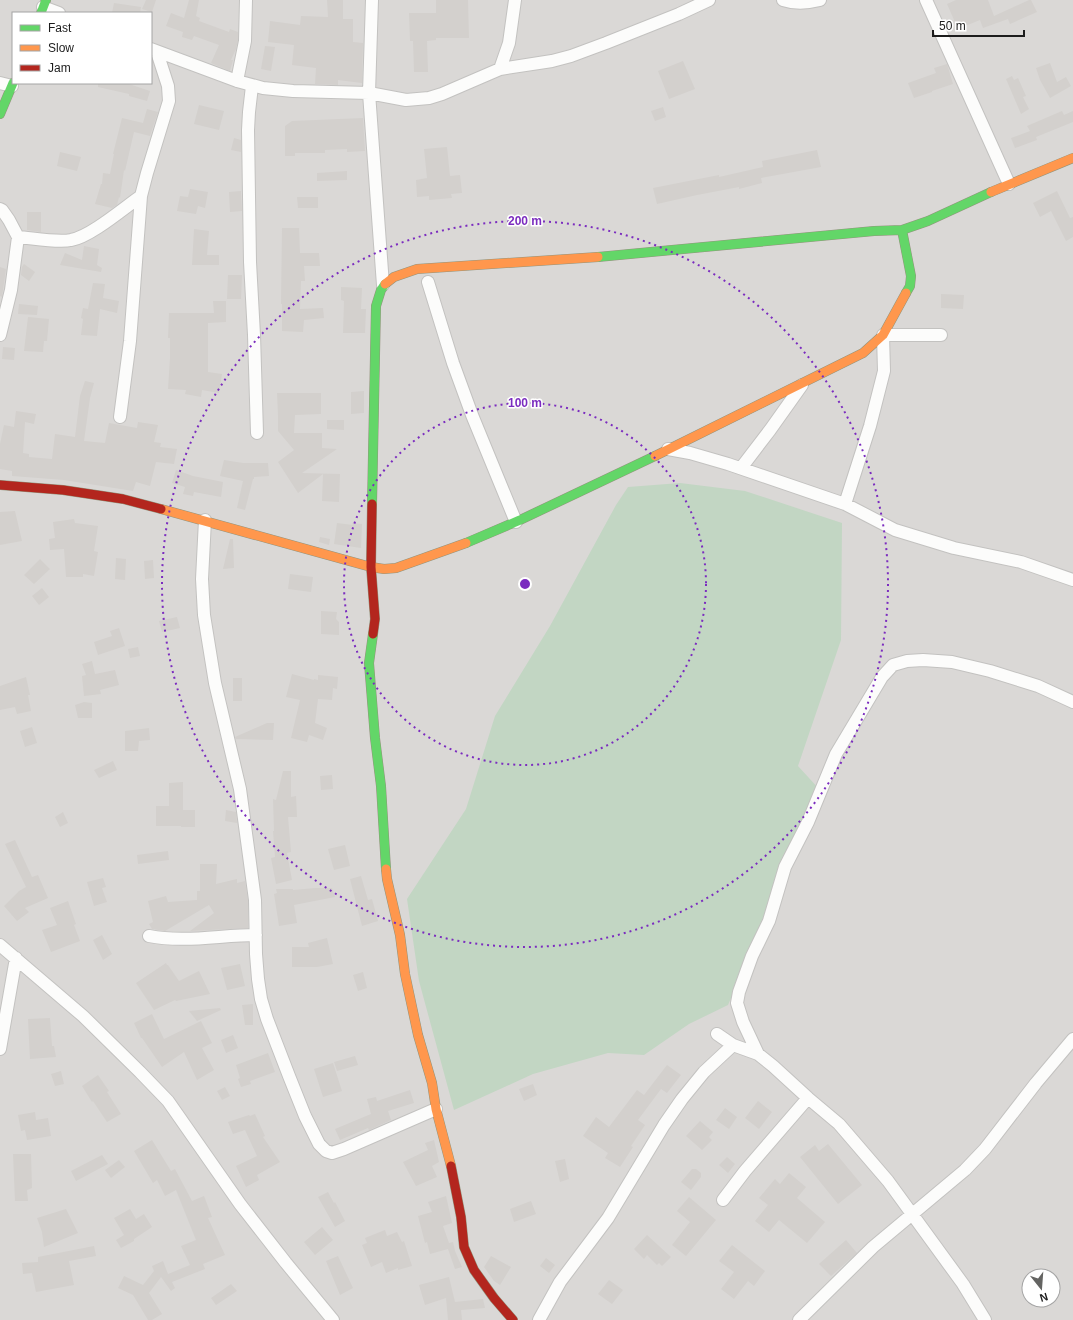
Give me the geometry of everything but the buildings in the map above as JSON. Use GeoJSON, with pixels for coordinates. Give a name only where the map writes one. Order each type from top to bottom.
{"type":"FeatureCollection","features":[{"type":"Feature","properties":{"kind":"street"},"geometry":{"type":"LineString","coordinates":[[237,81],[245,41],[246,0]]}},
{"type":"Feature","properties":{"kind":"street"},"geometry":{"type":"LineString","coordinates":[[372,0],[369,94],[382,285],[377,297],[376,306],[371,567],[375,619],[369,663],[374,738],[381,786],[387,879],[400,935],[405,974],[418,1035],[432,1083],[436,1109],[454,1179],[461,1217],[464,1247],[474,1270],[494,1298],[513,1320]]}},
{"type":"Feature","properties":{"kind":"street"},"geometry":{"type":"LineString","coordinates":[[500,69],[509,43],[514,0]]}},
{"type":"Feature","properties":{"kind":"street"},"geometry":{"type":"LineString","coordinates":[[154,50],[252,86],[276,90],[369,94],[406,100],[429,98],[442,94],[500,69],[552,61],[571,56],[650,26],[709,0]]}},
{"type":"Feature","properties":{"kind":"street"},"geometry":{"type":"LineString","coordinates":[[783,0],[794,3],[820,0]]}},
{"type":"Feature","properties":{"kind":"street"},"geometry":{"type":"LineString","coordinates":[[926,0],[1010,184]]}},
{"type":"Feature","properties":{"kind":"street"},"geometry":{"type":"LineString","coordinates":[[44,7],[56,12]]}},
{"type":"Feature","properties":{"kind":"street"},"geometry":{"type":"LineString","coordinates":[[120,417],[130,341],[141,196],[169,101],[167,81],[154,50]]}},
{"type":"Feature","properties":{"kind":"street"},"geometry":{"type":"LineString","coordinates":[[0,83],[12,84]]}},
{"type":"Feature","properties":{"kind":"street"},"geometry":{"type":"LineString","coordinates":[[0,114],[13,84]]}},
{"type":"Feature","properties":{"kind":"street"},"geometry":{"type":"LineString","coordinates":[[252,86],[248,130],[250,262],[257,433]]}},
{"type":"Feature","properties":{"kind":"street"},"geometry":{"type":"LineString","coordinates":[[382,285],[391,278],[417,269],[627,255],[902,230],[928,221],[1010,184],[1073,158]]}},
{"type":"Feature","properties":{"kind":"street"},"geometry":{"type":"LineString","coordinates":[[18,237],[64,241],[76,239],[92,231],[141,196]]}},
{"type":"Feature","properties":{"kind":"street"},"geometry":{"type":"LineString","coordinates":[[0,209],[9,220],[18,237],[11,290],[0,335]]}},
{"type":"Feature","properties":{"kind":"street"},"geometry":{"type":"LineString","coordinates":[[0,485],[63,490],[123,499],[205,520],[371,567],[388,569],[410,564],[516,522],[803,384],[863,353],[883,335],[907,292],[911,280],[911,271],[902,230]]}},
{"type":"Feature","properties":{"kind":"street"},"geometry":{"type":"LineString","coordinates":[[428,282],[453,363],[516,522]]}},
{"type":"Feature","properties":{"kind":"street"},"geometry":{"type":"LineString","coordinates":[[883,335],[941,335]]}},
{"type":"Feature","properties":{"kind":"street"},"geometry":{"type":"LineString","coordinates":[[845,504],[870,426],[884,371],[883,335]]}},
{"type":"Feature","properties":{"kind":"street"},"geometry":{"type":"LineString","coordinates":[[741,468],[803,384]]}},
{"type":"Feature","properties":{"kind":"street"},"geometry":{"type":"LineString","coordinates":[[668,449],[690,453],[741,468],[845,504],[895,530],[954,548],[1021,562],[1073,580]]}},
{"type":"Feature","properties":{"kind":"street"},"geometry":{"type":"LineString","coordinates":[[205,520],[202,579],[204,615],[215,683],[240,789],[255,900],[258,979],[261,999],[267,1019],[305,1116],[319,1144],[326,1151],[332,1153],[436,1109]]}},
{"type":"Feature","properties":{"kind":"street"},"geometry":{"type":"LineString","coordinates":[[758,1054],[743,1022],[737,1003],[739,992],[752,956],[769,921],[785,867],[808,822],[836,754],[882,677],[893,665],[907,661],[923,660],[952,662],[997,673],[1038,686],[1073,702]]}},
{"type":"Feature","properties":{"kind":"street"},"geometry":{"type":"LineString","coordinates":[[149,936],[179,939],[256,935]]}},
{"type":"Feature","properties":{"kind":"street"},"geometry":{"type":"LineString","coordinates":[[0,945],[83,1016],[168,1101],[240,1204],[333,1320]]}},
{"type":"Feature","properties":{"kind":"street"},"geometry":{"type":"LineString","coordinates":[[0,1049],[16,958]]}},
{"type":"Feature","properties":{"kind":"street"},"geometry":{"type":"LineString","coordinates":[[717,1034],[733,1045],[758,1054],[839,1124],[888,1181],[964,1284],[985,1320]]}},
{"type":"Feature","properties":{"kind":"street"},"geometry":{"type":"LineString","coordinates":[[799,1320],[873,1247],[965,1170],[984,1149],[1036,1082],[1073,1039]]}},
{"type":"Feature","properties":{"kind":"street"},"geometry":{"type":"LineString","coordinates":[[539,1320],[560,1282],[608,1218],[682,1099],[704,1072],[733,1045]]}},
{"type":"Feature","properties":{"kind":"street"},"geometry":{"type":"LineString","coordinates":[[723,1200],[745,1170],[808,1098]]}},
{"type":"Feature","properties":{"kind":"shaded area"},"geometry":{"type":"Polygon","coordinates":[[[0,0],[1073,0],[1073,1320],[0,1320],[0,0]]]}},
{"type":"Feature","properties":{"kind":"green space"},"geometry":{"type":"Polygon","coordinates":[[[680,483],[745,491],[842,523],[841,640],[798,766],[820,790],[728,1005],[689,1024],[644,1055],[608,1053],[533,1074],[454,1110],[419,981],[407,899],[466,809],[495,716],[550,626],[616,505],[628,487],[680,483]]]}},
{"type":"Feature","properties":{"kind":"traffic: fast"},"geometry":{"type":"LineString","coordinates":[[41,12],[46,0]]}},
{"type":"Feature","properties":{"kind":"traffic: fast"},"geometry":{"type":"LineString","coordinates":[[0,114],[13,84]]}},
{"type":"Feature","properties":{"kind":"traffic: fast"},"geometry":{"type":"LineString","coordinates":[[598,257],[874,231],[902,230],[928,221],[991,192]]}},
{"type":"Feature","properties":{"kind":"traffic: fast"},"geometry":{"type":"LineString","coordinates":[[902,230],[911,276],[910,286],[906,293]]}},
{"type":"Feature","properties":{"kind":"traffic: fast"},"geometry":{"type":"LineString","coordinates":[[372,504],[376,306],[381,290],[385,284]]}},
{"type":"Feature","properties":{"kind":"traffic: fast"},"geometry":{"type":"LineString","coordinates":[[466,543],[520,520],[655,456]]}},
{"type":"Feature","properties":{"kind":"traffic: fast"},"geometry":{"type":"LineString","coordinates":[[373,634],[369,663],[375,738],[381,786],[386,869]]}},
{"type":"Feature","properties":{"kind":"traffic: slow"},"geometry":{"type":"LineString","coordinates":[[991,192],[1073,158]]}},
{"type":"Feature","properties":{"kind":"traffic: slow"},"geometry":{"type":"LineString","coordinates":[[385,284],[394,277],[417,269],[598,257]]}},
{"type":"Feature","properties":{"kind":"traffic: slow"},"geometry":{"type":"LineString","coordinates":[[655,456],[863,353],[883,335],[906,293]]}},
{"type":"Feature","properties":{"kind":"traffic: slow"},"geometry":{"type":"LineString","coordinates":[[161,509],[371,567],[384,569],[396,568],[466,543]]}},
{"type":"Feature","properties":{"kind":"traffic: slow"},"geometry":{"type":"LineString","coordinates":[[386,869],[400,935],[405,974],[418,1035],[432,1083],[436,1109],[451,1166]]}},
{"type":"Feature","properties":{"kind":"traffic: jam"},"geometry":{"type":"LineString","coordinates":[[0,485],[63,490],[123,499],[161,509]]}},
{"type":"Feature","properties":{"kind":"traffic: jam"},"geometry":{"type":"LineString","coordinates":[[372,504],[371,567],[375,619],[373,634]]}},
{"type":"Feature","properties":{"kind":"traffic: jam"},"geometry":{"type":"LineString","coordinates":[[451,1166],[461,1217],[464,1247],[474,1270],[494,1298],[513,1320]]}}]}
